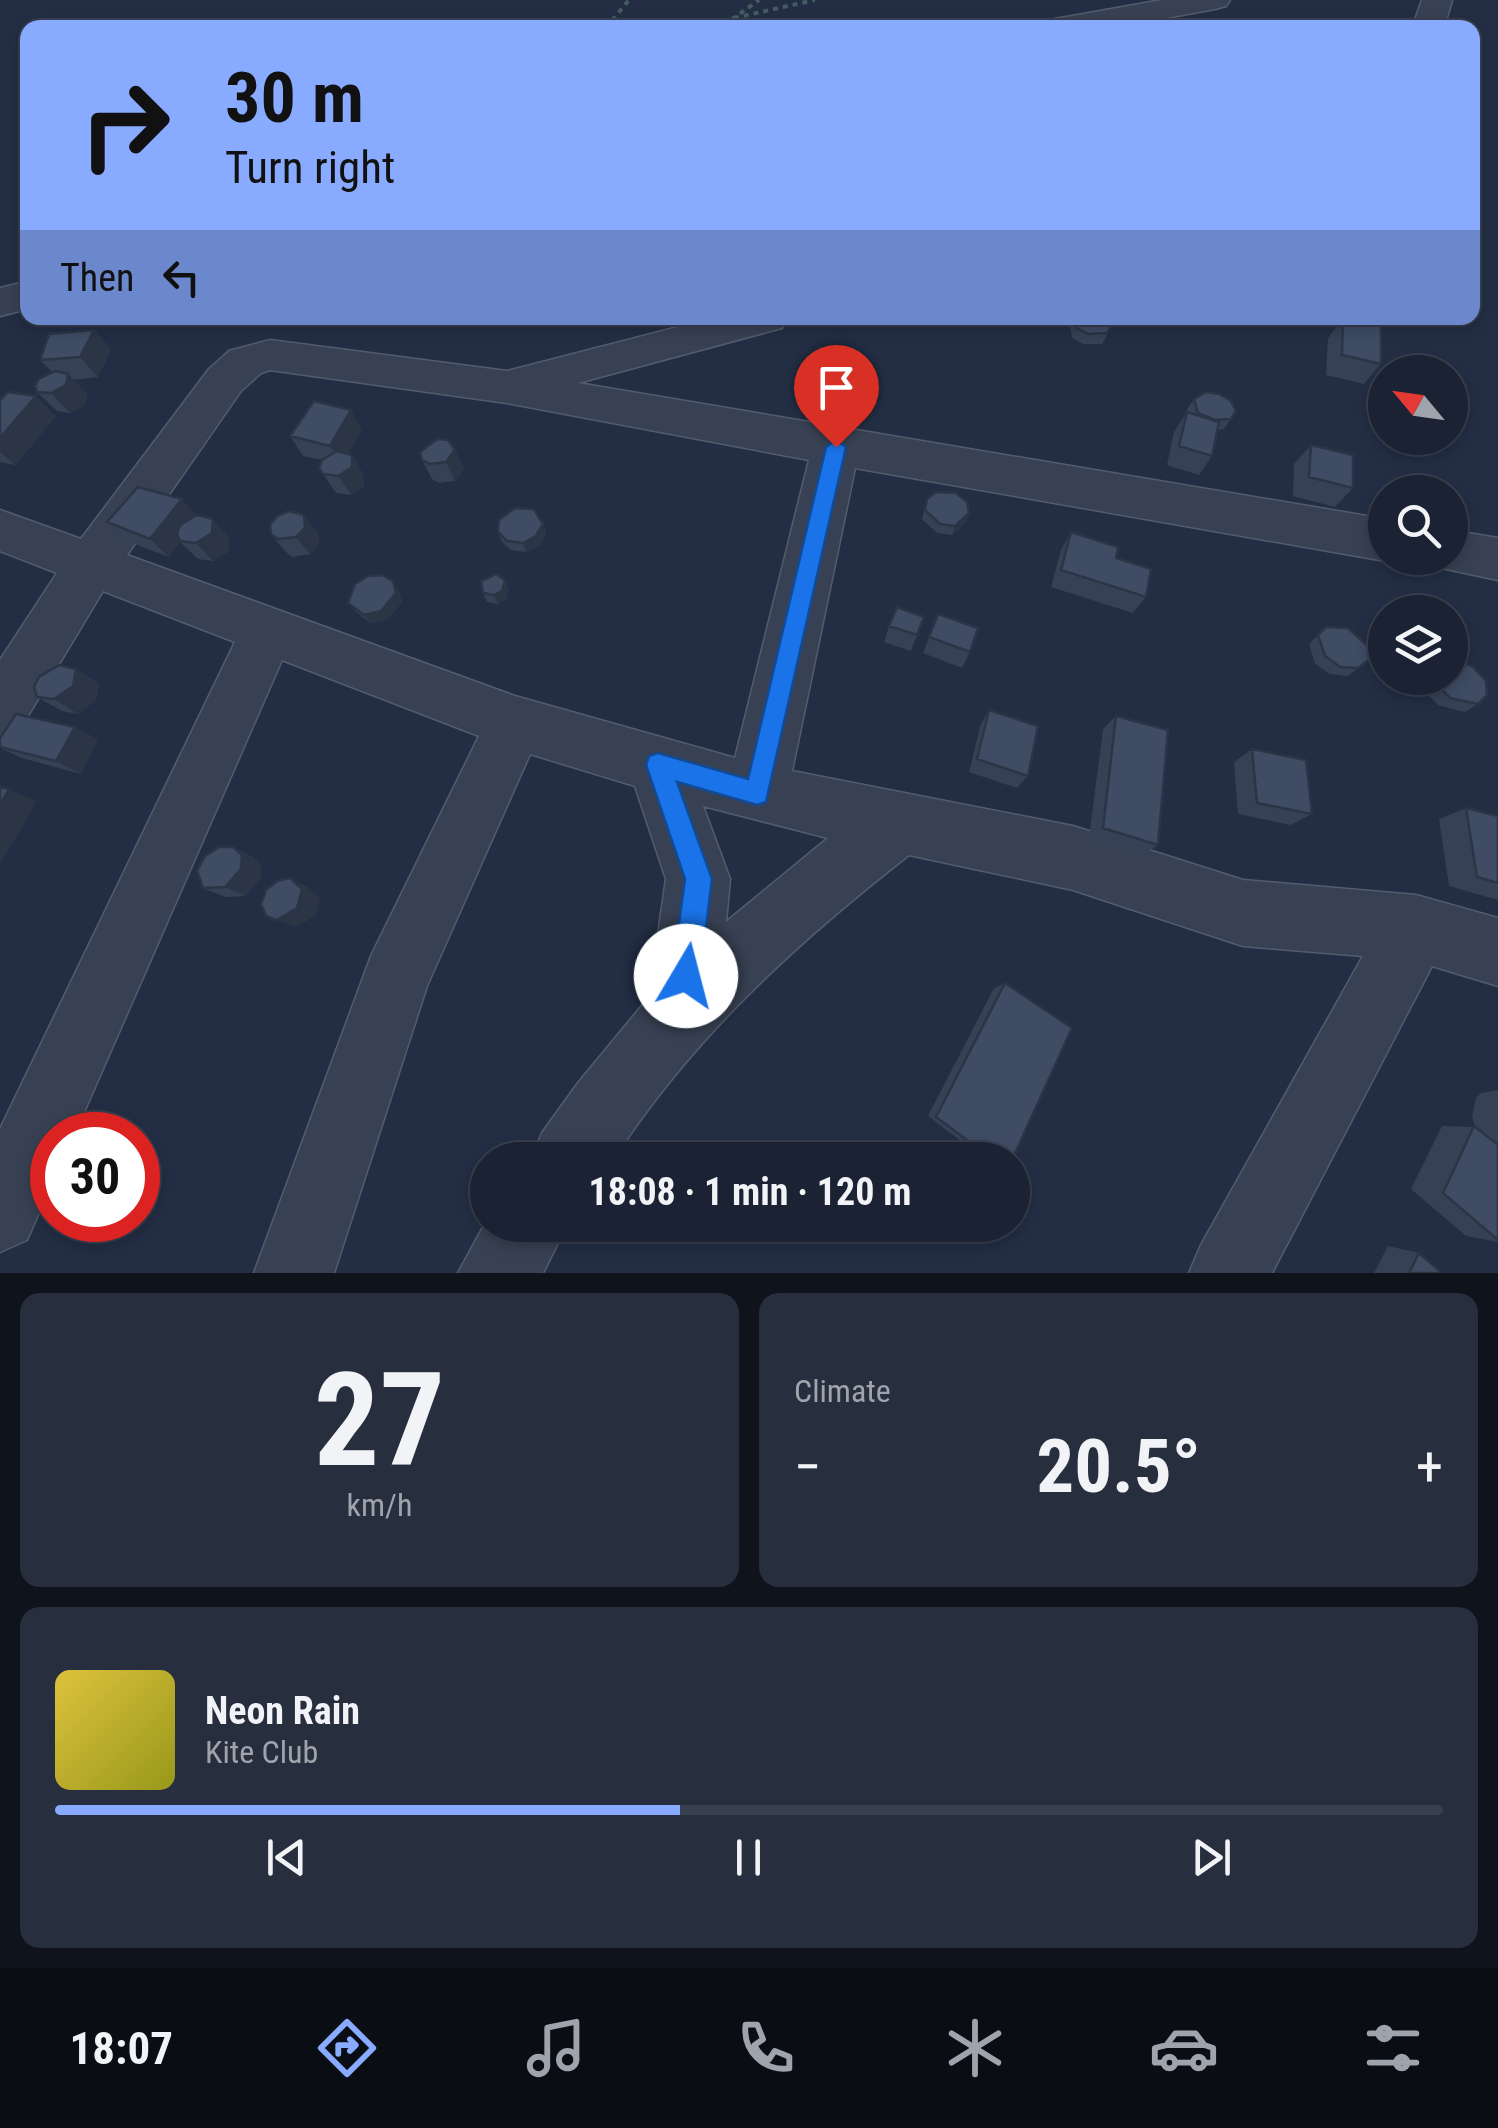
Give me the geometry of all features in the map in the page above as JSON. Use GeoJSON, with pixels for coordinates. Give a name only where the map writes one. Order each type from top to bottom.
{"type":"FeatureCollection","features":[{"type":"Feature","properties":{"kind":"street"},"geometry":{"type":"LineString","coordinates":[[1101,20],[1216,0]]}},
{"type":"Feature","properties":{"kind":"street"},"geometry":{"type":"LineString","coordinates":[[507,387],[741,325]]}},
{"type":"Feature","properties":{"kind":"street"},"geometry":{"type":"LineString","coordinates":[[0,710],[91,565],[225,380],[245,362],[270,356],[507,387],[1368,537]]}},
{"type":"Feature","properties":{"kind":"street"},"geometry":{"type":"LineString","coordinates":[[757,793],[836,447]]}},
{"type":"Feature","properties":{"kind":"street"},"geometry":{"type":"LineString","coordinates":[[0,530],[515,723],[757,793],[1073,858],[1244,913],[1416,928],[1498,952]]}},
{"type":"Feature","properties":{"kind":"street"},"geometry":{"type":"LineString","coordinates":[[1468,553],[1498,559]]}},
{"type":"Feature","properties":{"kind":"street"},"geometry":{"type":"LineString","coordinates":[[0,1213],[267,633]]}},
{"type":"Feature","properties":{"kind":"street"},"geometry":{"type":"LineString","coordinates":[[294,1273],[395,980],[515,723]]}},
{"type":"Feature","properties":{"kind":"street"},"geometry":{"type":"LineString","coordinates":[[658,765],[698,879],[682,1008]]}},
{"type":"Feature","properties":{"kind":"street"},"geometry":{"type":"LineString","coordinates":[[580,1142],[602,1108],[682,1008],[808,890],[901,822]]}},
{"type":"Feature","properties":{"kind":"street"},"geometry":{"type":"LineString","coordinates":[[1229,1273],[1416,928]]}},
{"type":"Feature","properties":{"kind":"street"},"geometry":{"type":"LineString","coordinates":[[498,1273],[517,1242]]}},
{"type":"Feature","properties":{"kind":"path"},"geometry":{"type":"LineString","coordinates":[[613,20],[629,0]]}},
{"type":"Feature","properties":{"kind":"path"},"geometry":{"type":"LineString","coordinates":[[734,18],[759,0]]}},
{"type":"Feature","properties":{"kind":"path"},"geometry":{"type":"LineString","coordinates":[[728,20],[815,0]]}},
{"type":"Feature","properties":{"kind":"building"},"geometry":{"type":"Polygon","coordinates":[[[1076,325],[1112,326],[1107,333],[1088,334],[1076,325]]]}},
{"type":"Feature","properties":{"kind":"building"},"geometry":{"type":"Polygon","coordinates":[[[1343,325],[1381,326],[1381,355],[1368,355],[1368,361],[1342,355],[1343,325]]]}},
{"type":"Feature","properties":{"kind":"building"},"geometry":{"type":"Polygon","coordinates":[[[94,330],[80,357],[40,360],[49,334],[94,330]]]}},
{"type":"Feature","properties":{"kind":"building"},"geometry":{"type":"Polygon","coordinates":[[[55,371],[68,374],[66,385],[51,393],[37,392],[39,379],[55,371]]]}},
{"type":"Feature","properties":{"kind":"building"},"geometry":{"type":"Polygon","coordinates":[[[8,392],[36,396],[0,438],[0,400],[8,392]]]}},
{"type":"Feature","properties":{"kind":"building"},"geometry":{"type":"Polygon","coordinates":[[[1206,392],[1231,401],[1236,411],[1231,419],[1215,420],[1198,413],[1194,399],[1206,392]]]}},
{"type":"Feature","properties":{"kind":"building"},"geometry":{"type":"Polygon","coordinates":[[[314,401],[351,410],[330,446],[290,436],[314,401]]]}},
{"type":"Feature","properties":{"kind":"building"},"geometry":{"type":"Polygon","coordinates":[[[1187,412],[1219,422],[1212,456],[1179,446],[1187,412]]]}},
{"type":"Feature","properties":{"kind":"building"},"geometry":{"type":"Polygon","coordinates":[[[437,439],[448,440],[455,450],[446,462],[430,464],[422,460],[420,452],[437,439]]]}},
{"type":"Feature","properties":{"kind":"building"},"geometry":{"type":"Polygon","coordinates":[[[1311,445],[1353,455],[1353,488],[1309,477],[1311,445]]]}},
{"type":"Feature","properties":{"kind":"building"},"geometry":{"type":"Polygon","coordinates":[[[337,451],[352,455],[352,467],[338,476],[323,474],[319,468],[322,460],[337,451]]]}},
{"type":"Feature","properties":{"kind":"building"},"geometry":{"type":"Polygon","coordinates":[[[138,487],[182,499],[150,539],[107,522],[138,487]]]}},
{"type":"Feature","properties":{"kind":"building"},"geometry":{"type":"Polygon","coordinates":[[[936,492],[956,493],[967,502],[969,513],[955,526],[940,524],[925,510],[927,499],[936,492]]]}},
{"type":"Feature","properties":{"kind":"building"},"geometry":{"type":"Polygon","coordinates":[[[515,508],[534,509],[543,524],[536,536],[523,543],[507,541],[498,532],[499,520],[515,508]]]}},
{"type":"Feature","properties":{"kind":"building"},"geometry":{"type":"Polygon","coordinates":[[[289,511],[304,515],[305,528],[296,537],[278,539],[271,534],[270,525],[277,516],[289,511]]]}},
{"type":"Feature","properties":{"kind":"building"},"geometry":{"type":"Polygon","coordinates":[[[197,515],[213,519],[212,533],[196,543],[180,541],[180,525],[197,515]]]}},
{"type":"Feature","properties":{"kind":"building"},"geometry":{"type":"Polygon","coordinates":[[[1071,532],[1118,547],[1116,558],[1151,569],[1146,597],[1061,570],[1071,532]]]}},
{"type":"Feature","properties":{"kind":"building"},"geometry":{"type":"Polygon","coordinates":[[[496,574],[505,580],[502,591],[494,595],[483,593],[481,581],[496,574]]]}},
{"type":"Feature","properties":{"kind":"building"},"geometry":{"type":"Polygon","coordinates":[[[382,575],[393,581],[396,593],[381,611],[364,615],[348,603],[355,584],[368,576],[382,575]]]}},
{"type":"Feature","properties":{"kind":"building"},"geometry":{"type":"Polygon","coordinates":[[[897,607],[924,617],[917,635],[889,626],[897,607]]]}},
{"type":"Feature","properties":{"kind":"building"},"geometry":{"type":"Polygon","coordinates":[[[938,614],[978,628],[970,652],[929,637],[938,614]]]}},
{"type":"Feature","properties":{"kind":"building"},"geometry":{"type":"Polygon","coordinates":[[[1326,627],[1348,628],[1368,646],[1368,661],[1358,668],[1340,667],[1325,656],[1318,635],[1326,627]]]}},
{"type":"Feature","properties":{"kind":"building"},"geometry":{"type":"Polygon","coordinates":[[[59,665],[76,669],[73,686],[54,699],[37,697],[34,687],[39,677],[59,665]]]}},
{"type":"Feature","properties":{"kind":"building"},"geometry":{"type":"Polygon","coordinates":[[[1468,665],[1486,681],[1487,695],[1478,704],[1447,695],[1468,695],[1468,665]]]}},
{"type":"Feature","properties":{"kind":"building"},"geometry":{"type":"Polygon","coordinates":[[[989,710],[1038,726],[1028,776],[977,759],[989,710]]]}},
{"type":"Feature","properties":{"kind":"building"},"geometry":{"type":"Polygon","coordinates":[[[16,714],[75,727],[56,761],[0,747],[0,738],[16,714]]]}},
{"type":"Feature","properties":{"kind":"building"},"geometry":{"type":"Polygon","coordinates":[[[1116,716],[1168,730],[1158,845],[1103,828],[1116,716]]]}},
{"type":"Feature","properties":{"kind":"building"},"geometry":{"type":"Polygon","coordinates":[[[1252,749],[1306,760],[1312,814],[1257,803],[1252,749]]]}},
{"type":"Feature","properties":{"kind":"building"},"geometry":{"type":"Polygon","coordinates":[[[0,787],[9,789],[0,805],[0,787]]]}},
{"type":"Feature","properties":{"kind":"building"},"geometry":{"type":"Polygon","coordinates":[[[1466,808],[1498,816],[1498,883],[1477,877],[1466,808]]]}},
{"type":"Feature","properties":{"kind":"building"},"geometry":{"type":"Polygon","coordinates":[[[219,847],[233,847],[242,855],[241,869],[225,887],[203,888],[197,871],[205,856],[219,847]]]}},
{"type":"Feature","properties":{"kind":"building"},"geometry":{"type":"Polygon","coordinates":[[[290,878],[302,889],[297,908],[277,920],[266,916],[261,904],[266,890],[277,881],[290,878]]]}},
{"type":"Feature","properties":{"kind":"building"},"geometry":{"type":"Polygon","coordinates":[[[1005,983],[1072,1028],[1020,1142],[970,1142],[936,1117],[1005,983]]]}},
{"type":"Feature","properties":{"kind":"building"},"geometry":{"type":"Polygon","coordinates":[[[1474,1126],[1498,1145],[1498,1240],[1443,1193],[1474,1126]]]}},
{"type":"Feature","properties":{"kind":"building"},"geometry":{"type":"Polygon","coordinates":[[[1419,1253],[1442,1273],[1409,1273],[1419,1253]]]}},
{"type":"Feature","properties":{"kind":"route"},"geometry":{"type":"LineString","coordinates":[[686,976],[698,879],[658,765],[757,793],[836,447]]}}]}
